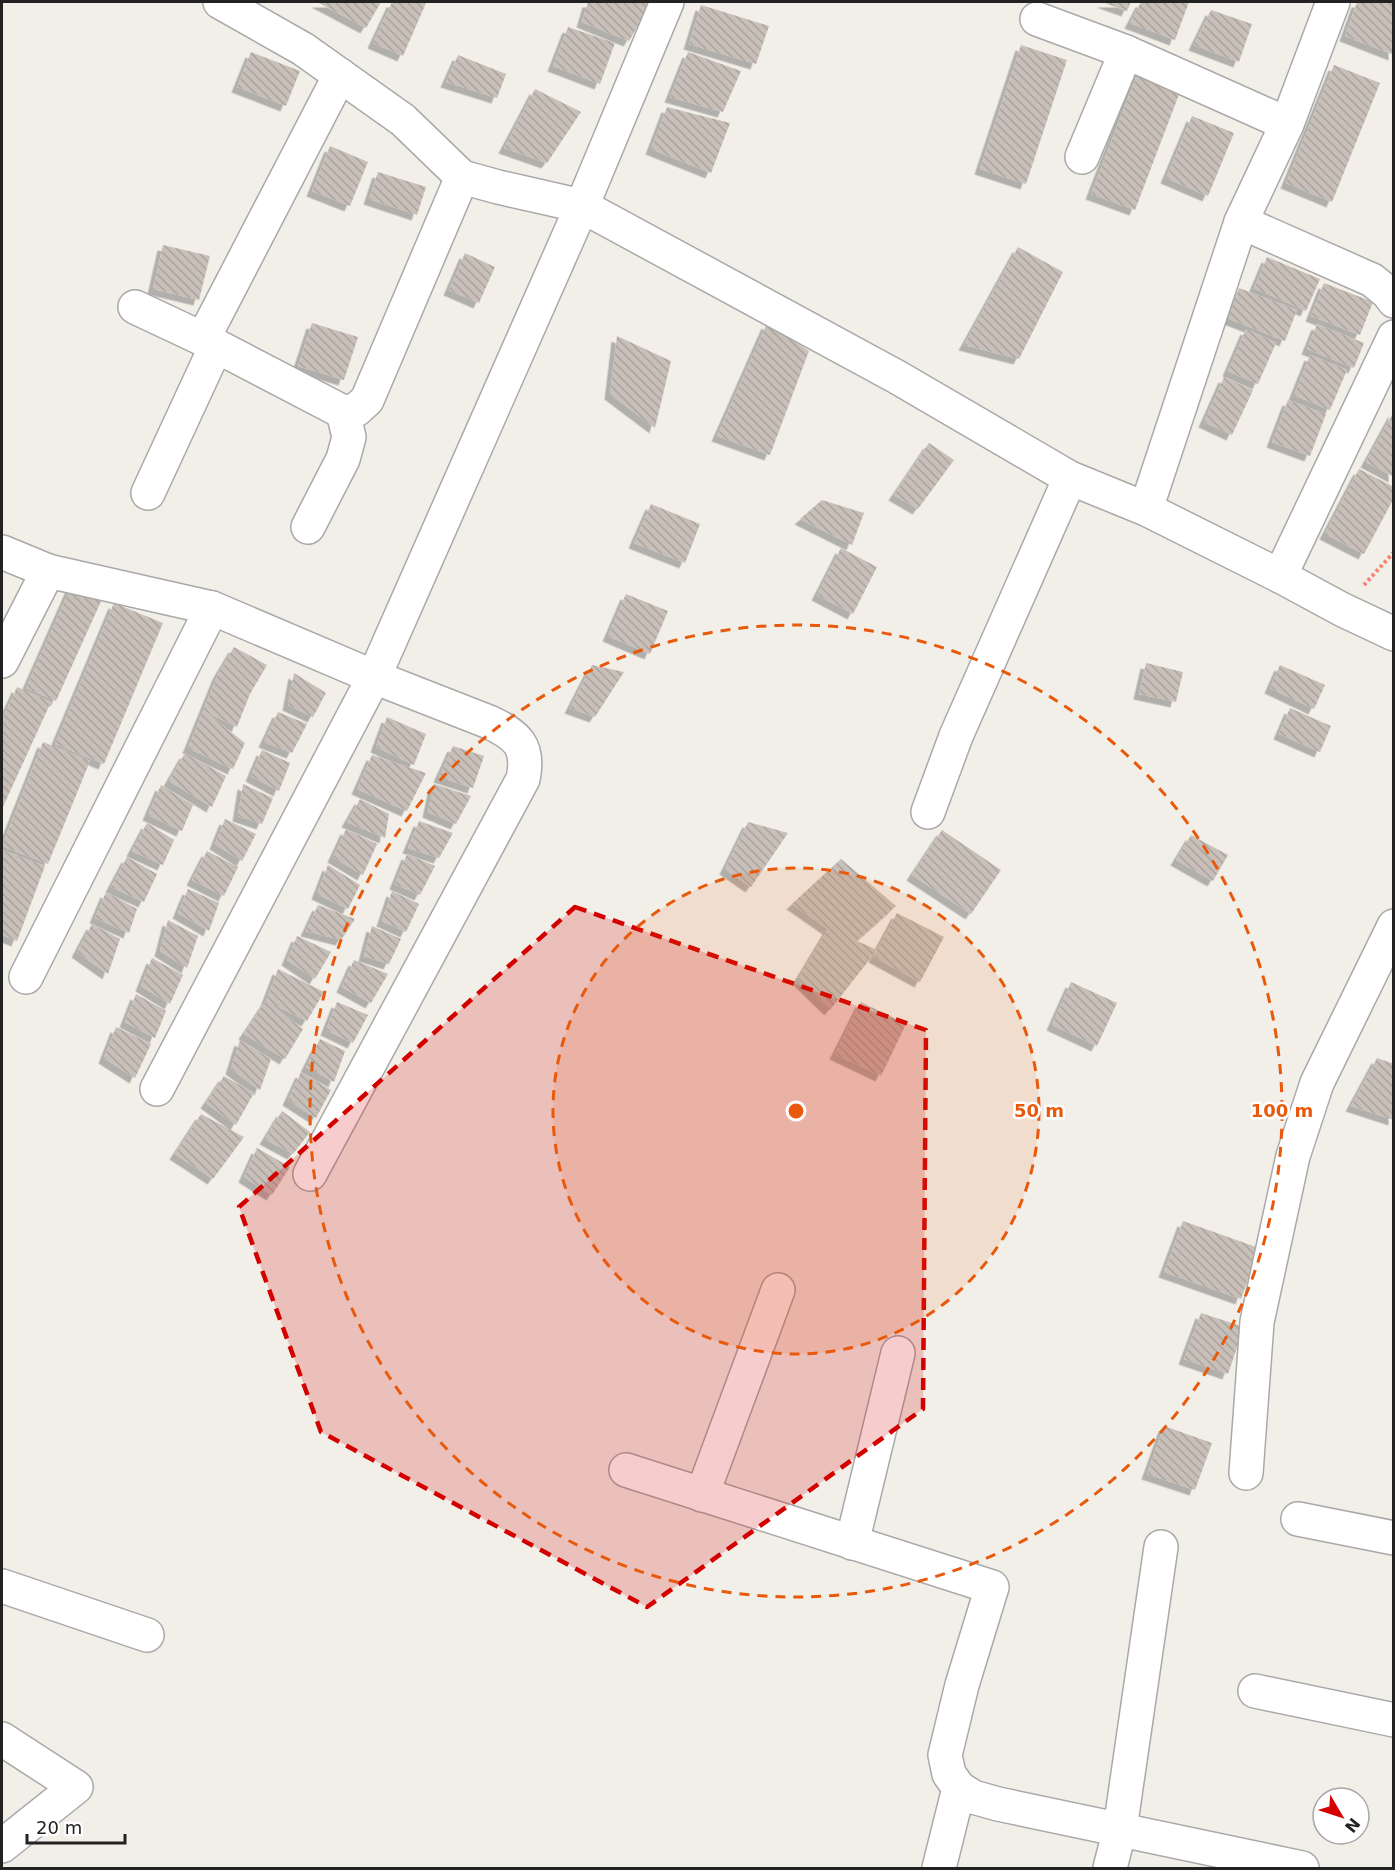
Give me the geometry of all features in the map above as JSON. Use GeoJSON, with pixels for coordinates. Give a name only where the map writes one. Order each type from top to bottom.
{"type":"FeatureCollection","features":[{"type":"Feature","properties":{"kind":"street"},"geometry":{"type":"LineString","coordinates":[[220,2],[303,49],[404,120],[462,177],[582,206],[897,377],[1070,478],[1146,509],[1394,634]]}},
{"type":"Feature","properties":{"kind":"street"},"geometry":{"type":"LineString","coordinates":[[157,1089],[374,677],[582,206],[668,2]]}},
{"type":"Feature","properties":{"kind":"street"},"geometry":{"type":"LineString","coordinates":[[1146,509],[1241,222],[1287,124],[1333,2]]}},
{"type":"Feature","properties":{"kind":"street"},"geometry":{"type":"LineString","coordinates":[[1037,19],[1126,52],[1287,124]]}},
{"type":"Feature","properties":{"kind":"street"},"geometry":{"type":"LineString","coordinates":[[1082,157],[1126,52]]}},
{"type":"Feature","properties":{"kind":"street"},"geometry":{"type":"LineString","coordinates":[[148,493],[209,343],[340,75]]}},
{"type":"Feature","properties":{"kind":"street"},"geometry":{"type":"LineString","coordinates":[[135,307],[343,412],[356,410],[367,400],[462,177]]}},
{"type":"Feature","properties":{"kind":"street"},"geometry":{"type":"LineString","coordinates":[[1241,222],[1372,280],[1394,301]]}},
{"type":"Feature","properties":{"kind":"street"},"geometry":{"type":"LineString","coordinates":[[1280,576],[1394,337]]}},
{"type":"Feature","properties":{"kind":"street"},"geometry":{"type":"LineString","coordinates":[[308,527],[343,459],[349,437],[343,412]]}},
{"type":"Feature","properties":{"kind":"street"},"geometry":{"type":"LineString","coordinates":[[928,812],[956,735],[1070,478]]}},
{"type":"Feature","properties":{"kind":"street"},"geometry":{"type":"LineString","coordinates":[[2,552],[48,571],[213,608],[374,677],[507,730],[522,747],[526,764],[523,779],[310,1174]]}},
{"type":"Feature","properties":{"kind":"street"},"geometry":{"type":"LineString","coordinates":[[2,661],[48,571]]}},
{"type":"Feature","properties":{"kind":"street"},"geometry":{"type":"LineString","coordinates":[[27,977],[213,608]]}},
{"type":"Feature","properties":{"kind":"street"},"geometry":{"type":"LineString","coordinates":[[1246,1473],[1257,1322],[1293,1156],[1317,1083],[1394,926]]}},
{"type":"Feature","properties":{"kind":"street"},"geometry":{"type":"LineString","coordinates":[[702,1495],[778,1290]]}},
{"type":"Feature","properties":{"kind":"street"},"geometry":{"type":"LineString","coordinates":[[852,1543],[898,1353]]}},
{"type":"Feature","properties":{"kind":"street"},"geometry":{"type":"LineString","coordinates":[[626,1470],[992,1587],[962,1686],[945,1755],[949,1774],[959,1788],[974,1797],[1268,1865],[1302,1869]]}},
{"type":"Feature","properties":{"kind":"street"},"geometry":{"type":"LineString","coordinates":[[1298,1519],[1394,1538]]}},
{"type":"Feature","properties":{"kind":"street"},"geometry":{"type":"LineString","coordinates":[[1110,1869],[1120,1830],[1161,1546]]}},
{"type":"Feature","properties":{"kind":"street"},"geometry":{"type":"LineString","coordinates":[[2,1586],[147,1635]]}},
{"type":"Feature","properties":{"kind":"street"},"geometry":{"type":"LineString","coordinates":[[1255,1691],[1394,1720]]}},
{"type":"Feature","properties":{"kind":"street"},"geometry":{"type":"LineString","coordinates":[[2,1739],[75,1788],[2,1846]]}},
{"type":"Feature","properties":{"kind":"street"},"geometry":{"type":"LineString","coordinates":[[939,1869],[959,1788]]}},
{"type":"Feature","properties":{"kind":"path"},"geometry":{"type":"LineString","coordinates":[[1343,610],[1394,552]]}},
{"type":"Feature","properties":{"kind":"highlighted area"},"geometry":{"type":"Polygon","coordinates":[[[575,907],[926,1030],[923,1409],[647,1607],[321,1432],[239,1207],[575,907]]]}},
{"type":"Feature","properties":{"kind":"building"},"geometry":{"type":"Polygon","coordinates":[[[317,2],[381,2],[366,28],[317,2]]]}},
{"type":"Feature","properties":{"kind":"building"},"geometry":{"type":"Polygon","coordinates":[[[392,2],[426,3],[403,56],[373,43],[392,2]]]}},
{"type":"Feature","properties":{"kind":"building"},"geometry":{"type":"Polygon","coordinates":[[[588,2],[652,2],[629,41],[582,22],[588,2]]]}},
{"type":"Feature","properties":{"kind":"building"},"geometry":{"type":"Polygon","coordinates":[[[1102,2],[1131,2],[1127,11],[1102,2]]]}},
{"type":"Feature","properties":{"kind":"building"},"geometry":{"type":"Polygon","coordinates":[[[1141,2],[1189,2],[1175,40],[1130,23],[1141,2]]]}},
{"type":"Feature","properties":{"kind":"building"},"geometry":{"type":"Polygon","coordinates":[[[1357,2],[1394,2],[1394,55],[1345,36],[1357,2]]]}},
{"type":"Feature","properties":{"kind":"building"},"geometry":{"type":"Polygon","coordinates":[[[701,5],[769,26],[756,64],[689,44],[701,5]]]}},
{"type":"Feature","properties":{"kind":"building"},"geometry":{"type":"Polygon","coordinates":[[[1211,10],[1252,24],[1239,62],[1194,45],[1211,10]]]}},
{"type":"Feature","properties":{"kind":"building"},"geometry":{"type":"Polygon","coordinates":[[[568,27],[615,43],[600,84],[553,66],[568,27]]]}},
{"type":"Feature","properties":{"kind":"building"},"geometry":{"type":"Polygon","coordinates":[[[1021,45],[1067,60],[1026,184],[980,169],[1021,45]]]}},
{"type":"Feature","properties":{"kind":"building"},"geometry":{"type":"Polygon","coordinates":[[[251,52],[300,71],[286,106],[237,87],[251,52]]]}},
{"type":"Feature","properties":{"kind":"building"},"geometry":{"type":"Polygon","coordinates":[[[688,52],[741,71],[723,112],[670,97],[688,52]]]}},
{"type":"Feature","properties":{"kind":"building"},"geometry":{"type":"Polygon","coordinates":[[[458,55],[506,74],[497,98],[446,82],[458,55]]]}},
{"type":"Feature","properties":{"kind":"building"},"geometry":{"type":"Polygon","coordinates":[[[1334,65],[1380,83],[1332,202],[1286,183],[1334,65]]]}},
{"type":"Feature","properties":{"kind":"building"},"geometry":{"type":"Polygon","coordinates":[[[1140,67],[1183,84],[1135,210],[1091,194],[1140,67]]]}},
{"type":"Feature","properties":{"kind":"building"},"geometry":{"type":"Polygon","coordinates":[[[535,89],[581,112],[547,163],[504,148],[535,89]]]}},
{"type":"Feature","properties":{"kind":"building"},"geometry":{"type":"Polygon","coordinates":[[[667,107],[730,123],[711,173],[651,149],[667,107]]]}},
{"type":"Feature","properties":{"kind":"building"},"geometry":{"type":"Polygon","coordinates":[[[1192,116],[1234,133],[1208,196],[1166,178],[1192,116]]]}},
{"type":"Feature","properties":{"kind":"building"},"geometry":{"type":"Polygon","coordinates":[[[330,146],[368,162],[350,206],[312,191],[330,146]]]}},
{"type":"Feature","properties":{"kind":"building"},"geometry":{"type":"Polygon","coordinates":[[[378,172],[426,187],[417,215],[369,199],[378,172]]]}},
{"type":"Feature","properties":{"kind":"building"},"geometry":{"type":"Polygon","coordinates":[[[163,245],[210,256],[199,300],[153,289],[163,245]]]}},
{"type":"Feature","properties":{"kind":"building"},"geometry":{"type":"Polygon","coordinates":[[[1018,247],[1063,272],[1019,359],[964,345],[1018,247]]]}},
{"type":"Feature","properties":{"kind":"building"},"geometry":{"type":"Polygon","coordinates":[[[465,253],[495,267],[479,303],[449,290],[465,253]]]}},
{"type":"Feature","properties":{"kind":"building"},"geometry":{"type":"Polygon","coordinates":[[[1267,257],[1320,279],[1306,311],[1254,288],[1267,257]]]}},
{"type":"Feature","properties":{"kind":"building"},"geometry":{"type":"Polygon","coordinates":[[[1324,283],[1373,302],[1360,335],[1311,316],[1324,283]]]}},
{"type":"Feature","properties":{"kind":"building"},"geometry":{"type":"Polygon","coordinates":[[[1239,288],[1297,310],[1285,341],[1227,318],[1239,288]]]}},
{"type":"Feature","properties":{"kind":"building"},"geometry":{"type":"Polygon","coordinates":[[[312,323],[358,337],[344,380],[298,366],[312,323]]]}},
{"type":"Feature","properties":{"kind":"building"},"geometry":{"type":"Polygon","coordinates":[[[767,323],[809,351],[770,455],[717,436],[767,323]]]}},
{"type":"Feature","properties":{"kind":"building"},"geometry":{"type":"Polygon","coordinates":[[[1317,324],[1364,343],[1354,368],[1307,349],[1317,324]]]}},
{"type":"Feature","properties":{"kind":"building"},"geometry":{"type":"Polygon","coordinates":[[[1246,329],[1276,343],[1258,384],[1228,371],[1246,329]]]}},
{"type":"Feature","properties":{"kind":"building"},"geometry":{"type":"Polygon","coordinates":[[[617,336],[671,361],[655,428],[610,394],[617,336]]]}},
{"type":"Feature","properties":{"kind":"building"},"geometry":{"type":"Polygon","coordinates":[[[1310,355],[1347,370],[1330,410],[1294,395],[1310,355]]]}},
{"type":"Feature","properties":{"kind":"building"},"geometry":{"type":"Polygon","coordinates":[[[1224,377],[1253,390],[1232,435],[1204,422],[1224,377]]]}},
{"type":"Feature","properties":{"kind":"building"},"geometry":{"type":"Polygon","coordinates":[[[1288,400],[1326,414],[1310,456],[1272,442],[1288,400]]]}},
{"type":"Feature","properties":{"kind":"building"},"geometry":{"type":"Polygon","coordinates":[[[1394,411],[1394,477],[1366,462],[1394,411]]]}},
{"type":"Feature","properties":{"kind":"building"},"geometry":{"type":"Polygon","coordinates":[[[929,443],[954,460],[918,509],[894,495],[929,443]]]}},
{"type":"Feature","properties":{"kind":"building"},"geometry":{"type":"Polygon","coordinates":[[[1359,469],[1394,487],[1394,498],[1364,554],[1325,534],[1359,469]]]}},
{"type":"Feature","properties":{"kind":"building"},"geometry":{"type":"Polygon","coordinates":[[[822,500],[864,513],[852,545],[800,519],[822,500]]]}},
{"type":"Feature","properties":{"kind":"building"},"geometry":{"type":"Polygon","coordinates":[[[651,504],[700,524],[685,563],[634,543],[651,504]]]}},
{"type":"Feature","properties":{"kind":"building"},"geometry":{"type":"Polygon","coordinates":[[[841,548],[877,567],[853,614],[817,595],[841,548]]]}},
{"type":"Feature","properties":{"kind":"building"},"geometry":{"type":"Polygon","coordinates":[[[72,584],[103,597],[56,701],[26,688],[72,584]]]}},
{"type":"Feature","properties":{"kind":"building"},"geometry":{"type":"Polygon","coordinates":[[[626,594],[668,611],[650,654],[608,636],[626,594]]]}},
{"type":"Feature","properties":{"kind":"building"},"geometry":{"type":"Polygon","coordinates":[[[114,603],[163,623],[104,764],[55,744],[114,603]]]}},
{"type":"Feature","properties":{"kind":"building"},"geometry":{"type":"Polygon","coordinates":[[[234,647],[267,665],[250,694],[237,727],[204,711],[245,743],[233,769],[188,748],[218,674],[234,647]]]}},
{"type":"Feature","properties":{"kind":"building"},"geometry":{"type":"Polygon","coordinates":[[[1146,663],[1183,672],[1176,702],[1139,694],[1146,663]]]}},
{"type":"Feature","properties":{"kind":"building"},"geometry":{"type":"Polygon","coordinates":[[[592,665],[624,672],[595,717],[570,708],[592,665]]]}},
{"type":"Feature","properties":{"kind":"building"},"geometry":{"type":"Polygon","coordinates":[[[1280,665],[1325,685],[1314,709],[1270,688],[1280,665]]]}},
{"type":"Feature","properties":{"kind":"building"},"geometry":{"type":"Polygon","coordinates":[[[294,673],[326,693],[313,717],[288,705],[294,673]]]}},
{"type":"Feature","properties":{"kind":"building"},"geometry":{"type":"Polygon","coordinates":[[[17,687],[51,702],[2,809],[2,720],[17,687]]]}},
{"type":"Feature","properties":{"kind":"building"},"geometry":{"type":"Polygon","coordinates":[[[1290,708],[1331,726],[1320,752],[1279,734],[1290,708]]]}},
{"type":"Feature","properties":{"kind":"building"},"geometry":{"type":"Polygon","coordinates":[[[278,712],[307,724],[292,753],[264,742],[278,712]]]}},
{"type":"Feature","properties":{"kind":"building"},"geometry":{"type":"Polygon","coordinates":[[[387,717],[426,734],[414,765],[376,747],[387,717]]]}},
{"type":"Feature","properties":{"kind":"building"},"geometry":{"type":"Polygon","coordinates":[[[43,742],[90,761],[48,864],[2,846],[43,742]]]}},
{"type":"Feature","properties":{"kind":"building"},"geometry":{"type":"Polygon","coordinates":[[[453,746],[484,756],[473,788],[439,777],[453,746]]]}},
{"type":"Feature","properties":{"kind":"building"},"geometry":{"type":"Polygon","coordinates":[[[262,750],[290,763],[279,791],[251,776],[262,750]]]}},
{"type":"Feature","properties":{"kind":"building"},"geometry":{"type":"Polygon","coordinates":[[[185,753],[226,776],[212,807],[169,781],[185,753]]]}},
{"type":"Feature","properties":{"kind":"building"},"geometry":{"type":"Polygon","coordinates":[[[372,755],[426,773],[407,811],[357,789],[372,755]]]}},
{"type":"Feature","properties":{"kind":"building"},"geometry":{"type":"Polygon","coordinates":[[[243,784],[273,798],[262,824],[238,816],[243,784]]]}},
{"type":"Feature","properties":{"kind":"building"},"geometry":{"type":"Polygon","coordinates":[[[434,784],[471,796],[456,824],[428,812],[434,784]]]}},
{"type":"Feature","properties":{"kind":"building"},"geometry":{"type":"Polygon","coordinates":[[[161,785],[193,805],[182,831],[148,815],[161,785]]]}},
{"type":"Feature","properties":{"kind":"building"},"geometry":{"type":"Polygon","coordinates":[[[360,799],[389,814],[385,838],[347,822],[360,799]]]}},
{"type":"Feature","properties":{"kind":"building"},"geometry":{"type":"Polygon","coordinates":[[[225,819],[256,834],[242,861],[215,844],[225,819]]]}},
{"type":"Feature","properties":{"kind":"building"},"geometry":{"type":"Polygon","coordinates":[[[419,821],[453,833],[439,858],[408,848],[419,821]]]}},
{"type":"Feature","properties":{"kind":"building"},"geometry":{"type":"Polygon","coordinates":[[[748,822],[788,833],[751,887],[725,869],[748,822]]]}},
{"type":"Feature","properties":{"kind":"building"},"geometry":{"type":"Polygon","coordinates":[[[147,823],[174,840],[163,865],[132,851],[147,823]]]}},
{"type":"Feature","properties":{"kind":"building"},"geometry":{"type":"Polygon","coordinates":[[[346,829],[377,844],[363,875],[333,857],[346,829]]]}},
{"type":"Feature","properties":{"kind":"building"},"geometry":{"type":"Polygon","coordinates":[[[942,830],[1001,870],[971,914],[912,875],[942,830]]]}},
{"type":"Feature","properties":{"kind":"building"},"geometry":{"type":"Polygon","coordinates":[[[1191,835],[1228,855],[1213,881],[1176,860],[1191,835]]]}},
{"type":"Feature","properties":{"kind":"building"},"geometry":{"type":"Polygon","coordinates":[[[2,850],[45,866],[17,941],[2,935],[2,850]]]}},
{"type":"Feature","properties":{"kind":"building"},"geometry":{"type":"Polygon","coordinates":[[[207,851],[238,867],[224,896],[192,880],[207,851]]]}},
{"type":"Feature","properties":{"kind":"building"},"geometry":{"type":"Polygon","coordinates":[[[407,854],[435,866],[420,895],[395,884],[407,854]]]}},
{"type":"Feature","properties":{"kind":"building"},"geometry":{"type":"Polygon","coordinates":[[[127,857],[157,874],[144,902],[111,887],[127,857]]]}},
{"type":"Feature","properties":{"kind":"building"},"geometry":{"type":"Polygon","coordinates":[[[841,859],[896,906],[857,941],[877,950],[830,1010],[798,979],[828,929],[792,904],[841,859]]]}},
{"type":"Feature","properties":{"kind":"building"},"geometry":{"type":"Polygon","coordinates":[[[328,865],[360,885],[348,909],[317,894],[328,865]]]}},
{"type":"Feature","properties":{"kind":"building"},"geometry":{"type":"Polygon","coordinates":[[[188,889],[219,903],[209,931],[178,913],[188,889]]]}},
{"type":"Feature","properties":{"kind":"building"},"geometry":{"type":"Polygon","coordinates":[[[392,891],[419,904],[406,932],[382,921],[392,891]]]}},
{"type":"Feature","properties":{"kind":"building"},"geometry":{"type":"Polygon","coordinates":[[[106,892],[137,909],[129,933],[95,918],[106,892]]]}},
{"type":"Feature","properties":{"kind":"building"},"geometry":{"type":"Polygon","coordinates":[[[318,905],[355,919],[341,940],[306,931],[318,905]]]}},
{"type":"Feature","properties":{"kind":"building"},"geometry":{"type":"Polygon","coordinates":[[[897,913],[944,937],[920,982],[874,957],[897,913]]]}},
{"type":"Feature","properties":{"kind":"building"},"geometry":{"type":"Polygon","coordinates":[[[168,920],[198,936],[187,968],[160,951],[168,920]]]}},
{"type":"Feature","properties":{"kind":"building"},"geometry":{"type":"Polygon","coordinates":[[[92,924],[120,939],[108,974],[77,952],[92,924]]]}},
{"type":"Feature","properties":{"kind":"building"},"geometry":{"type":"Polygon","coordinates":[[[372,926],[401,939],[389,964],[364,956],[372,926]]]}},
{"type":"Feature","properties":{"kind":"building"},"geometry":{"type":"Polygon","coordinates":[[[297,936],[331,952],[315,979],[287,960],[297,936]]]}},
{"type":"Feature","properties":{"kind":"building"},"geometry":{"type":"Polygon","coordinates":[[[152,958],[183,975],[170,1004],[141,986],[152,958]]]}},
{"type":"Feature","properties":{"kind":"building"},"geometry":{"type":"Polygon","coordinates":[[[354,960],[388,974],[371,1003],[342,987],[354,960]]]}},
{"type":"Feature","properties":{"kind":"building"},"geometry":{"type":"Polygon","coordinates":[[[278,969],[324,992],[307,1021],[266,1001],[278,969]]]}},
{"type":"Feature","properties":{"kind":"building"},"geometry":{"type":"Polygon","coordinates":[[[1071,982],[1117,1003],[1097,1046],[1052,1025],[1071,982]]]}},
{"type":"Feature","properties":{"kind":"building"},"geometry":{"type":"Polygon","coordinates":[[[136,994],[166,1011],[155,1038],[125,1022],[136,994]]]}},
{"type":"Feature","properties":{"kind":"building"},"geometry":{"type":"Polygon","coordinates":[[[266,1001],[303,1029],[285,1059],[244,1034],[266,1001]]]}},
{"type":"Feature","properties":{"kind":"building"},"geometry":{"type":"Polygon","coordinates":[[[337,1002],[368,1015],[353,1043],[326,1030],[337,1002]]]}},
{"type":"Feature","properties":{"kind":"building"},"geometry":{"type":"Polygon","coordinates":[[[861,1002],[906,1024],[881,1076],[835,1054],[861,1002]]]}},
{"type":"Feature","properties":{"kind":"building"},"geometry":{"type":"Polygon","coordinates":[[[116,1027],[151,1044],[135,1078],[104,1058],[116,1027]]]}},
{"type":"Feature","properties":{"kind":"building"},"geometry":{"type":"Polygon","coordinates":[[[320,1039],[345,1051],[334,1082],[306,1067],[320,1039]]]}},
{"type":"Feature","properties":{"kind":"building"},"geometry":{"type":"Polygon","coordinates":[[[240,1040],[271,1059],[260,1090],[231,1069],[240,1040]]]}},
{"type":"Feature","properties":{"kind":"building"},"geometry":{"type":"Polygon","coordinates":[[[1377,1058],[1394,1064],[1394,1120],[1351,1106],[1377,1058]]]}},
{"type":"Feature","properties":{"kind":"building"},"geometry":{"type":"Polygon","coordinates":[[[301,1072],[331,1090],[316,1118],[288,1100],[301,1072]]]}},
{"type":"Feature","properties":{"kind":"building"},"geometry":{"type":"Polygon","coordinates":[[[224,1076],[254,1093],[236,1125],[206,1103],[224,1076]]]}},
{"type":"Feature","properties":{"kind":"building"},"geometry":{"type":"Polygon","coordinates":[[[282,1111],[310,1132],[293,1154],[265,1139],[282,1111]]]}},
{"type":"Feature","properties":{"kind":"building"},"geometry":{"type":"Polygon","coordinates":[[[201,1114],[244,1137],[213,1179],[175,1154],[201,1114]]]}},
{"type":"Feature","properties":{"kind":"building"},"geometry":{"type":"Polygon","coordinates":[[[257,1148],[290,1167],[272,1195],[244,1177],[257,1148]]]}},
{"type":"Feature","properties":{"kind":"building"},"geometry":{"type":"Polygon","coordinates":[[[1183,1221],[1259,1248],[1241,1299],[1164,1272],[1183,1221]]]}},
{"type":"Feature","properties":{"kind":"building"},"geometry":{"type":"Polygon","coordinates":[[[1201,1313],[1244,1327],[1228,1374],[1184,1359],[1201,1313]]]}},
{"type":"Feature","properties":{"kind":"building"},"geometry":{"type":"Polygon","coordinates":[[[1164,1426],[1212,1443],[1195,1490],[1147,1474],[1164,1426]]]}}]}
